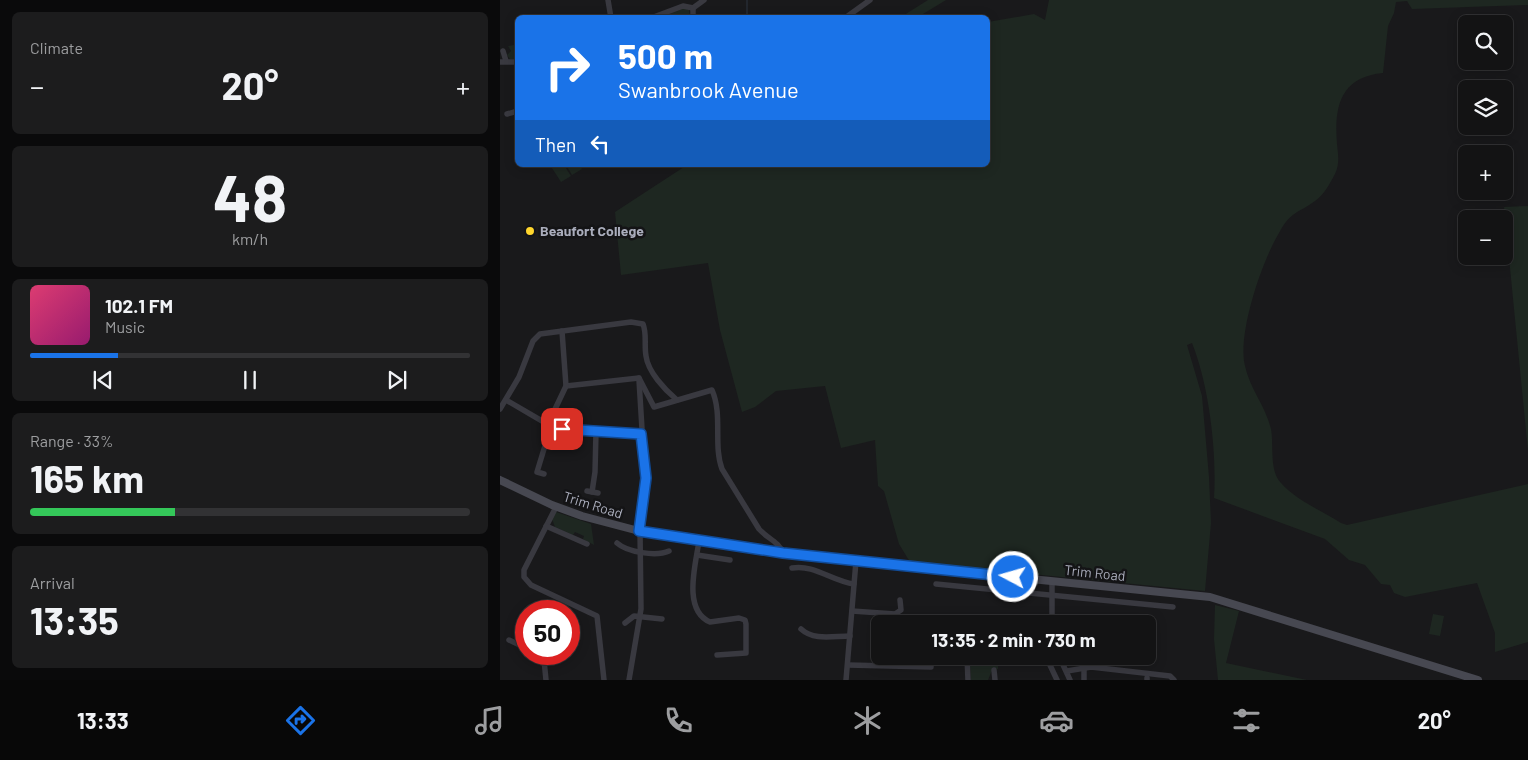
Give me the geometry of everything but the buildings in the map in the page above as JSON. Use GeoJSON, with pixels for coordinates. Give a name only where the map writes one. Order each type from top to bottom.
{"type":"FeatureCollection","features":[{"type":"Feature","properties":{"kind":"main road","name":"Trim Road"},"geometry":{"type":"LineString","coordinates":[[500,480],[556,507],[640,531],[699,541],[783,553],[1210,597],[1478,680]]}},
{"type":"Feature","properties":{"kind":"street"},"geometry":{"type":"LineString","coordinates":[[608,0],[610,15]]}},
{"type":"Feature","properties":{"kind":"street"},"geometry":{"type":"LineString","coordinates":[[659,15],[683,6],[693,8],[704,0]]}},
{"type":"Feature","properties":{"kind":"street"},"geometry":{"type":"LineString","coordinates":[[849,15],[870,0]]}},
{"type":"Feature","properties":{"kind":"street"},"geometry":{"type":"LineString","coordinates":[[692,15],[693,8]]}},
{"type":"Feature","properties":{"kind":"street"},"geometry":{"type":"LineString","coordinates":[[503,61],[504,51]]}},
{"type":"Feature","properties":{"kind":"street"},"geometry":{"type":"LineString","coordinates":[[507,114],[515,112]]}},
{"type":"Feature","properties":{"kind":"street"},"geometry":{"type":"LineString","coordinates":[[500,410],[519,377],[533,340],[547,331],[562,331],[631,322],[643,324],[646,357],[649,366],[666,391],[677,400]]}},
{"type":"Feature","properties":{"kind":"street"},"geometry":{"type":"LineString","coordinates":[[544,474],[537,472],[549,425],[566,386],[562,331]]}},
{"type":"Feature","properties":{"kind":"street"},"geometry":{"type":"LineString","coordinates":[[566,386],[639,378]]}},
{"type":"Feature","properties":{"kind":"street"},"geometry":{"type":"LineString","coordinates":[[639,378],[654,407],[712,390],[717,412],[722,469],[759,530],[779,543],[783,553]]}},
{"type":"Feature","properties":{"kind":"street"},"geometry":{"type":"LineString","coordinates":[[629,680],[640,615],[639,551],[646,478],[641,434],[639,378]]}},
{"type":"Feature","properties":{"kind":"street"},"geometry":{"type":"LineString","coordinates":[[506,400],[549,425],[596,432],[641,434]]}},
{"type":"Feature","properties":{"kind":"street"},"geometry":{"type":"LineString","coordinates":[[592,492],[595,472],[596,432]]}},
{"type":"Feature","properties":{"kind":"street"},"geometry":{"type":"LineString","coordinates":[[556,507],[524,570],[524,577],[531,584],[597,616],[604,680]]}},
{"type":"Feature","properties":{"kind":"street"},"geometry":{"type":"LineString","coordinates":[[546,526],[587,544]]}},
{"type":"Feature","properties":{"kind":"street"},"geometry":{"type":"LineString","coordinates":[[699,541],[692,579],[700,614],[710,622],[742,618],[746,624],[748,652],[717,655]]}},
{"type":"Feature","properties":{"kind":"street"},"geometry":{"type":"LineString","coordinates":[[616,543],[624,548],[639,551],[662,553],[669,550]]}},
{"type":"Feature","properties":{"kind":"street"},"geometry":{"type":"LineString","coordinates":[[697,555],[730,560]]}},
{"type":"Feature","properties":{"kind":"street"},"geometry":{"type":"LineString","coordinates":[[846,680],[856,561]]}},
{"type":"Feature","properties":{"kind":"street"},"geometry":{"type":"LineString","coordinates":[[792,568],[810,569],[841,582],[854,584]]}},
{"type":"Feature","properties":{"kind":"street"},"geometry":{"type":"LineString","coordinates":[[1052,581],[1052,615]]}},
{"type":"Feature","properties":{"kind":"street"},"geometry":{"type":"LineString","coordinates":[[936,584],[1174,608]]}},
{"type":"Feature","properties":{"kind":"street"},"geometry":{"type":"LineString","coordinates":[[852,611],[895,614],[901,610],[900,600]]}},
{"type":"Feature","properties":{"kind":"street"},"geometry":{"type":"LineString","coordinates":[[625,623],[634,616],[640,615],[662,619]]}},
{"type":"Feature","properties":{"kind":"street"},"geometry":{"type":"LineString","coordinates":[[801,629],[807,634],[817,637],[850,636]]}},
{"type":"Feature","properties":{"kind":"street"},"geometry":{"type":"LineString","coordinates":[[509,640],[515,643]]}},
{"type":"Feature","properties":{"kind":"street"},"geometry":{"type":"LineString","coordinates":[[545,665],[546,680]]}},
{"type":"Feature","properties":{"kind":"street"},"geometry":{"type":"LineString","coordinates":[[848,665],[871,667],[931,667],[931,665]]}},
{"type":"Feature","properties":{"kind":"street"},"geometry":{"type":"LineString","coordinates":[[967,665],[968,680]]}},
{"type":"Feature","properties":{"kind":"street"},"geometry":{"type":"LineString","coordinates":[[1050,665],[1057,680]]}},
{"type":"Feature","properties":{"kind":"street"},"geometry":{"type":"LineString","coordinates":[[1064,665],[1070,680]]}},
{"type":"Feature","properties":{"kind":"street"},"geometry":{"type":"LineString","coordinates":[[1067,671],[1084,668],[1170,676],[1174,680]]}},
{"type":"Feature","properties":{"kind":"street"},"geometry":{"type":"LineString","coordinates":[[1084,668],[1084,680]]}},
{"type":"Feature","properties":{"kind":"street"},"geometry":{"type":"LineString","coordinates":[[994,670],[994,680]]}},
{"type":"Feature","properties":{"kind":"shaded area"},"geometry":{"type":"Polygon","coordinates":[[[928,0],[946,0],[921,15],[904,15],[928,0]]]}},
{"type":"Feature","properties":{"kind":"shaded area"},"geometry":{"type":"Polygon","coordinates":[[[1049,0],[1528,0],[1528,5],[1412,9],[1407,1],[1396,2],[1394,13],[1388,26],[1383,73],[1357,81],[1349,87],[1343,96],[1339,106],[1336,130],[1337,170],[1321,196],[1287,221],[1272,245],[1253,298],[1243,352],[1247,374],[1271,429],[1273,465],[1277,478],[1294,495],[1341,523],[1347,525],[1528,484],[1528,642],[1495,652],[1495,633],[1477,583],[1405,597],[1394,593],[1390,585],[1381,584],[1365,565],[1349,560],[1325,539],[1214,498],[1215,480],[1211,419],[1203,378],[1192,343],[1187,345],[1202,396],[1209,477],[1211,523],[1205,591],[910,562],[899,544],[884,491],[878,486],[875,440],[841,448],[825,386],[776,391],[755,407],[742,412],[720,330],[708,263],[621,275],[615,212],[684,167],[990,167],[990,22],[1034,14],[1045,20],[1049,0]]]}},
{"type":"Feature","properties":{"kind":"shaded area"},"geometry":{"type":"Polygon","coordinates":[[[685,8],[689,10],[690,15],[667,15],[685,8]]]}},
{"type":"Feature","properties":{"kind":"shaded area"},"geometry":{"type":"Polygon","coordinates":[[[514,45],[515,60],[510,59],[507,55],[511,51],[508,46],[514,45]]]}},
{"type":"Feature","properties":{"kind":"shaded area"},"geometry":{"type":"Polygon","coordinates":[[[551,167],[565,167],[571,176],[561,182],[551,167]]]}},
{"type":"Feature","properties":{"kind":"shaded area"},"geometry":{"type":"Polygon","coordinates":[[[567,167],[580,167],[582,169],[572,175],[567,167]]]}},
{"type":"Feature","properties":{"kind":"shaded area"},"geometry":{"type":"Polygon","coordinates":[[[1528,206],[1528,451],[1510,265],[1513,265],[1513,210],[1504,210],[1504,207],[1528,206]]]}},
{"type":"Feature","properties":{"kind":"shaded area"},"geometry":{"type":"Polygon","coordinates":[[[556,512],[591,524],[594,545],[583,539],[584,536],[575,532],[573,535],[555,527],[552,519],[556,512]]]}},
{"type":"Feature","properties":{"kind":"shaded area"},"geometry":{"type":"Polygon","coordinates":[[[1215,605],[1239,611],[1226,663],[1307,680],[1218,680],[1214,639],[1215,605]]]}},
{"type":"Feature","properties":{"kind":"shaded area"},"geometry":{"type":"Polygon","coordinates":[[[1433,614],[1444,616],[1440,636],[1429,634],[1433,614]]]}},
{"type":"Feature","properties":{"kind":"shaded area"},"geometry":{"type":"Polygon","coordinates":[[[970,665],[998,665],[998,669],[992,670],[988,680],[971,680],[970,665]]]}},
{"type":"Feature","properties":{"kind":"waterway"},"geometry":{"type":"LineString","coordinates":[[747,0],[747,15]]}},
{"type":"Feature","properties":{"kind":"place","name":"Beaufort College"},"geometry":{"type":"Point","coordinates":[530,231]}},
{"type":"Feature","properties":{"kind":"route"},"geometry":{"type":"LineString","coordinates":[[562,429],[641,434],[646,478],[639,531],[783,553],[1013,577]]}}]}
